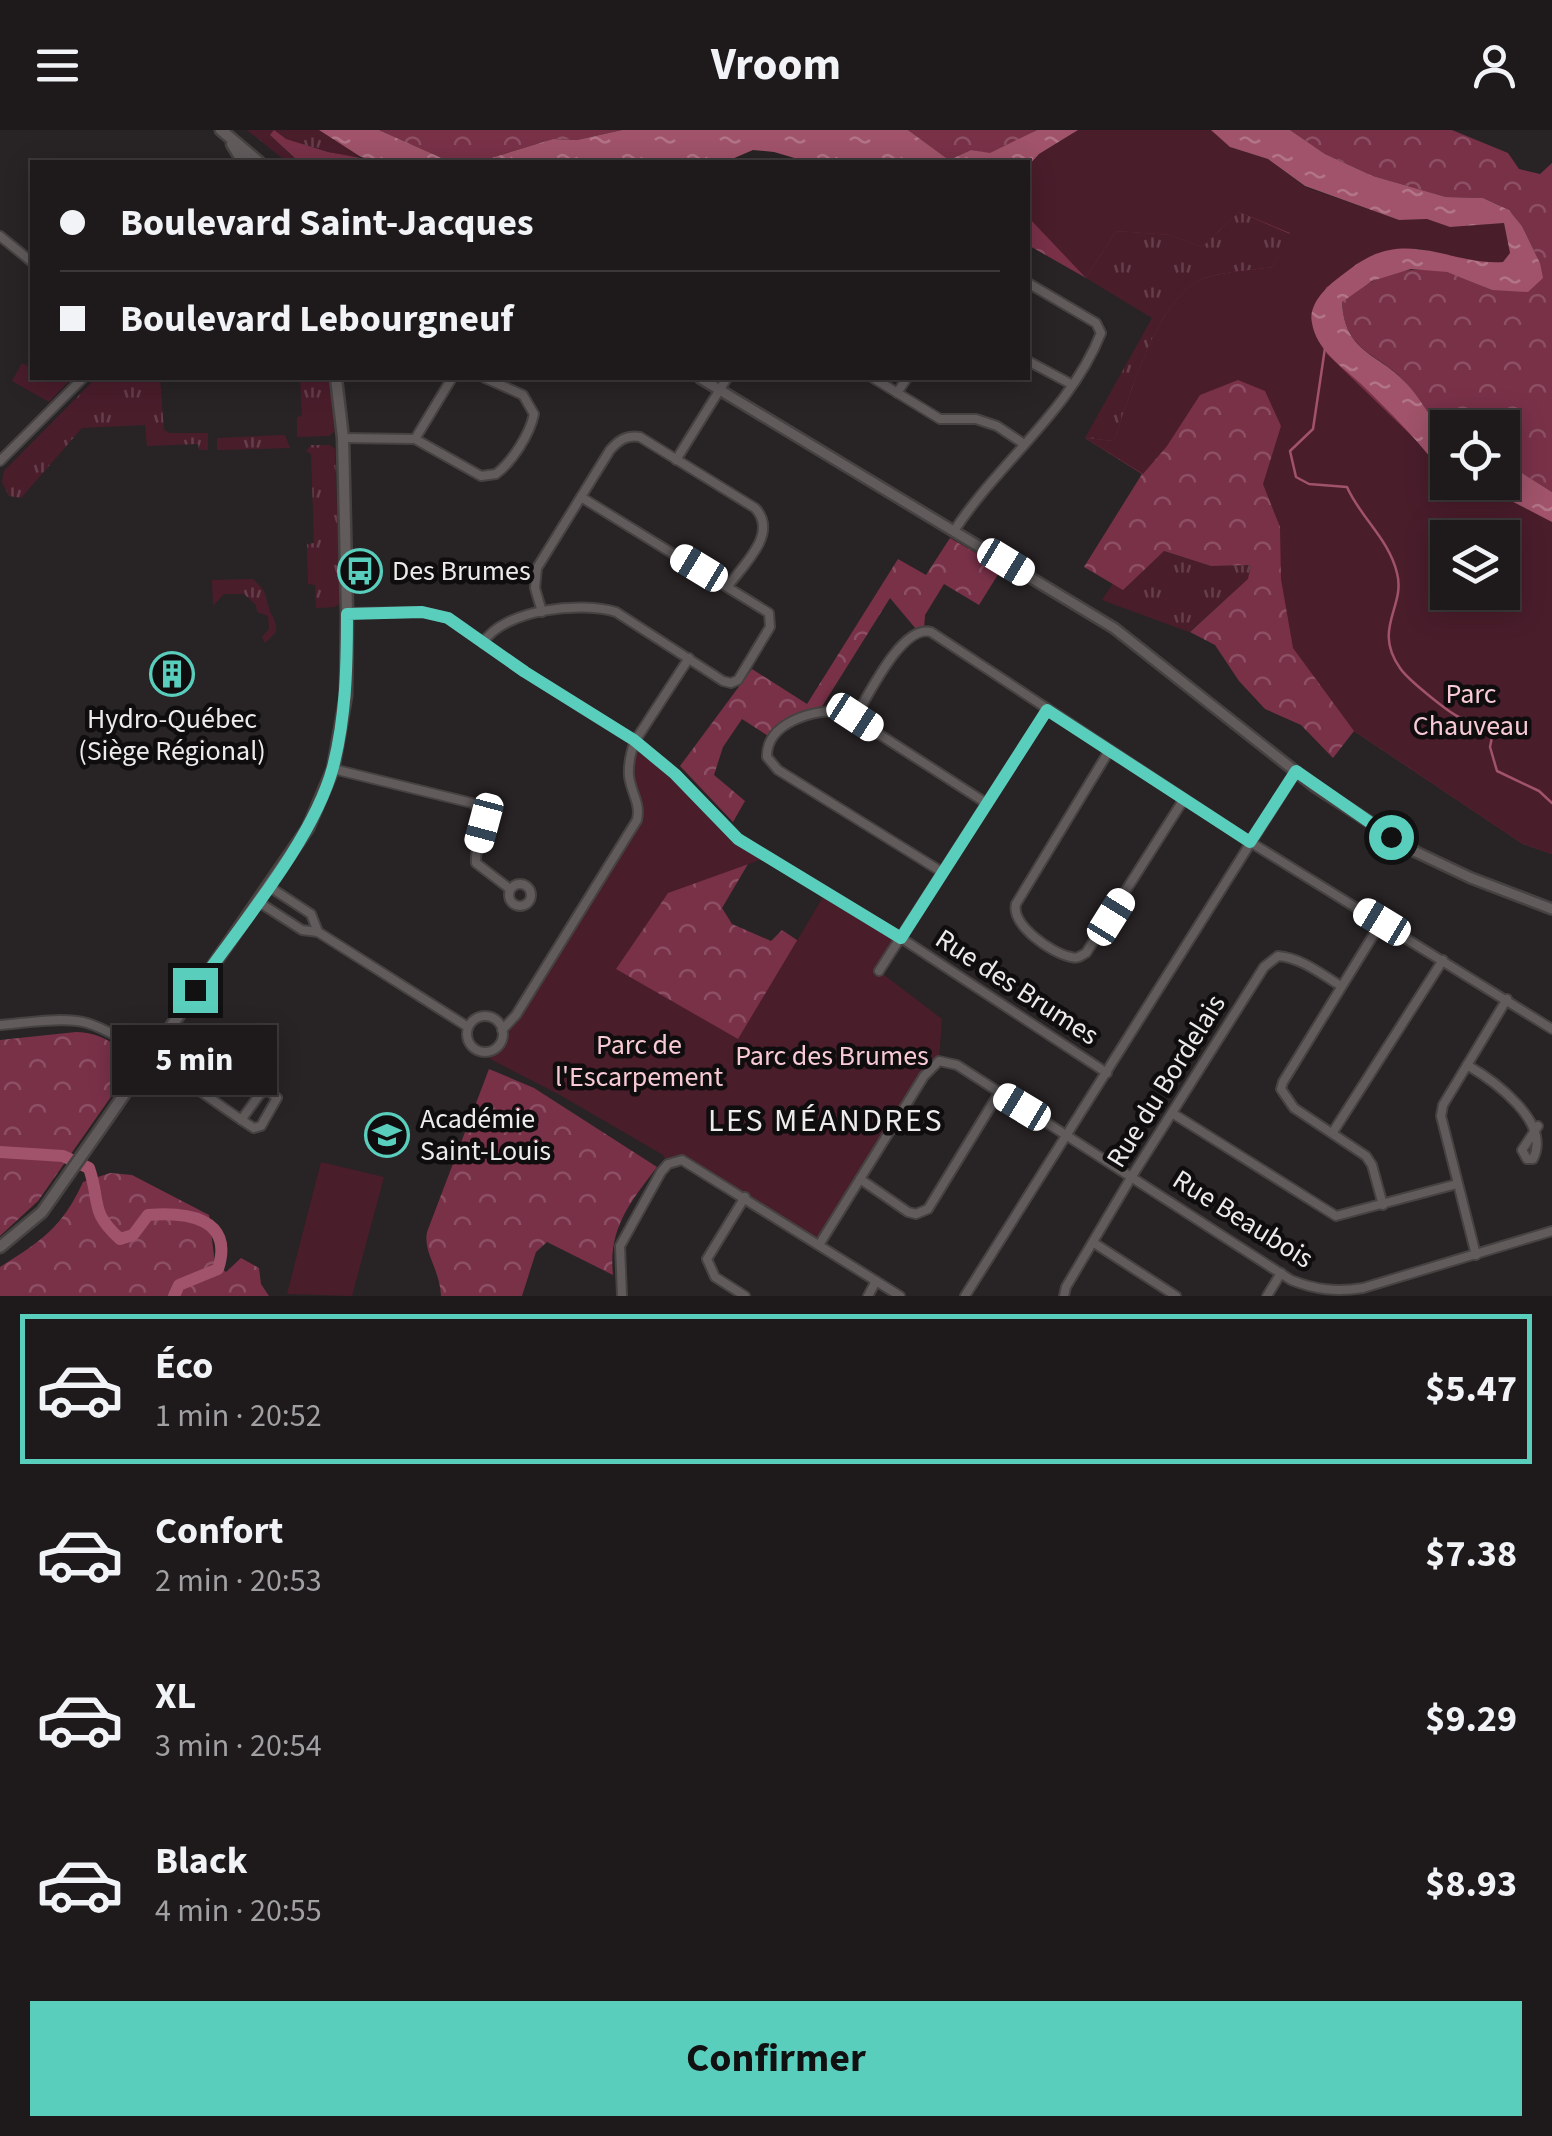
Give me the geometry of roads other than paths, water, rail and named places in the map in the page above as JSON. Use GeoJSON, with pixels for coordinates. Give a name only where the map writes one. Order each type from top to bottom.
{"type":"FeatureCollection","features":[{"type":"Feature","properties":{"kind":"main road"},"geometry":{"type":"LineString","coordinates":[[224,132],[242,160]]}},
{"type":"Feature","properties":{"kind":"main road"},"geometry":{"type":"LineString","coordinates":[[224,132],[257,160]]}},
{"type":"Feature","properties":{"kind":"main road"},"geometry":{"type":"LineString","coordinates":[[0,1247],[42,1212],[93,1140],[308,828],[333,769],[346,694],[347,614],[343,438],[336,380]]}},
{"type":"Feature","properties":{"kind":"street"},"geometry":{"type":"LineString","coordinates":[[0,236],[30,260]]}},
{"type":"Feature","properties":{"kind":"street"},"geometry":{"type":"LineString","coordinates":[[954,531],[971,503],[1072,384],[1098,340],[1100,328],[1096,323],[1030,284]]}},
{"type":"Feature","properties":{"kind":"street"},"geometry":{"type":"LineString","coordinates":[[1030,362],[1072,384]]}},
{"type":"Feature","properties":{"kind":"street"},"geometry":{"type":"LineString","coordinates":[[0,461],[80,380]]}},
{"type":"Feature","properties":{"kind":"street"},"geometry":{"type":"LineString","coordinates":[[415,440],[451,380]]}},
{"type":"Feature","properties":{"kind":"street"},"geometry":{"type":"LineString","coordinates":[[343,438],[415,440],[482,476],[496,474],[503,469],[534,414],[523,394],[490,380]]}},
{"type":"Feature","properties":{"kind":"street"},"geometry":{"type":"LineString","coordinates":[[704,380],[1114,628],[1296,771],[1416,852],[1506,893],[1552,909]]}},
{"type":"Feature","properties":{"kind":"street"},"geometry":{"type":"LineString","coordinates":[[676,460],[726,380]]}},
{"type":"Feature","properties":{"kind":"street"},"geometry":{"type":"LineString","coordinates":[[875,380],[940,418],[976,420],[997,426],[1024,444]]}},
{"type":"Feature","properties":{"kind":"street"},"geometry":{"type":"LineString","coordinates":[[897,393],[906,380]]}},
{"type":"Feature","properties":{"kind":"street"},"geometry":{"type":"LineString","coordinates":[[542,612],[535,588],[537,568],[610,450],[625,437],[640,437],[756,508],[765,522],[762,538],[728,586]]}},
{"type":"Feature","properties":{"kind":"street"},"geometry":{"type":"LineString","coordinates":[[484,643],[488,636],[511,622],[542,612],[580,605],[600,606],[731,683],[738,680],[770,627],[770,618],[763,608],[581,497]]}},
{"type":"Feature","properties":{"kind":"street","name":"Rue des Brumes"},"geometry":{"type":"LineString","coordinates":[[347,614],[441,615],[634,740],[675,774],[738,839],[901,938],[1107,1073]]}},
{"type":"Feature","properties":{"kind":"street"},"geometry":{"type":"LineString","coordinates":[[855,717],[897,650],[912,633],[924,630],[1250,842],[1552,1029]]}},
{"type":"Feature","properties":{"kind":"street"},"geometry":{"type":"LineString","coordinates":[[502,1030],[516,1015],[637,820],[640,807],[629,778],[634,740],[688,658]]}},
{"type":"Feature","properties":{"kind":"street"},"geometry":{"type":"LineString","coordinates":[[942,872],[778,770],[768,758],[770,744],[790,722],[830,710],[855,717],[986,803]]}},
{"type":"Feature","properties":{"kind":"street"},"geometry":{"type":"LineString","coordinates":[[879,971],[1047,710]]}},
{"type":"Feature","properties":{"kind":"street"},"geometry":{"type":"LineString","coordinates":[[1108,751],[1016,904],[1015,918],[1023,928],[1068,956],[1086,953],[1184,799]]}},
{"type":"Feature","properties":{"kind":"street"},"geometry":{"type":"LineString","coordinates":[[333,769],[472,804],[481,811],[484,823],[476,864],[510,889]]}},
{"type":"Feature","properties":{"kind":"street"},"geometry":{"type":"LineString","coordinates":[[965,1296],[1296,771]]}},
{"type":"Feature","properties":{"kind":"street"},"geometry":{"type":"LineString","coordinates":[[268,886],[311,914],[318,932]]}},
{"type":"Feature","properties":{"kind":"street"},"geometry":{"type":"LineString","coordinates":[[257,901],[302,930],[318,932],[468,1027]]}},
{"type":"Feature","properties":{"kind":"street"},"geometry":{"type":"LineString","coordinates":[[1382,922],[1282,1082],[1282,1089],[1294,1108],[1366,1156],[1383,1205]]}},
{"type":"Feature","properties":{"kind":"street","name":"Rue du Bordelais"},"geometry":{"type":"LineString","coordinates":[[1064,1296],[1132,1176],[1271,960],[1278,956],[1300,961],[1340,986]]}},
{"type":"Feature","properties":{"kind":"street"},"geometry":{"type":"LineString","coordinates":[[1332,1132],[1443,960]]}},
{"type":"Feature","properties":{"kind":"street"},"geometry":{"type":"LineString","coordinates":[[1476,1255],[1440,1116],[1507,999]]}},
{"type":"Feature","properties":{"kind":"street"},"geometry":{"type":"LineString","coordinates":[[488,1016],[495,1019],[502,1037],[496,1047],[482,1052],[469,1043],[468,1027],[473,1020],[488,1016]]}},
{"type":"Feature","properties":{"kind":"street"},"geometry":{"type":"LineString","coordinates":[[0,1025],[80,1020],[148,1056],[242,1120],[254,1128],[262,1126],[277,1098],[268,1090],[260,1094],[242,1120]]}},
{"type":"Feature","properties":{"kind":"street","name":"Rue Beaubois"},"geometry":{"type":"LineString","coordinates":[[860,1179],[938,1060],[957,1065],[1306,1286],[1341,1291],[1363,1288],[1552,1231]]}},
{"type":"Feature","properties":{"kind":"street"},"geometry":{"type":"LineString","coordinates":[[1468,1065],[1503,1086],[1538,1126]]}},
{"type":"Feature","properties":{"kind":"street"},"geometry":{"type":"LineString","coordinates":[[819,1245],[860,1179],[908,1212],[916,1214],[928,1209],[999,1093]]}},
{"type":"Feature","properties":{"kind":"street"},"geometry":{"type":"LineString","coordinates":[[1172,1113],[1329,1214],[1343,1215],[1457,1184]]}},
{"type":"Feature","properties":{"kind":"street"},"geometry":{"type":"LineString","coordinates":[[622,1296],[620,1246],[668,1164],[688,1162],[900,1296]]}},
{"type":"Feature","properties":{"kind":"street"},"geometry":{"type":"LineString","coordinates":[[745,1197],[707,1259],[715,1277],[745,1296]]}},
{"type":"Feature","properties":{"kind":"street"},"geometry":{"type":"LineString","coordinates":[[1094,1244],[1176,1296]]}},
{"type":"Feature","properties":{"kind":"street"},"geometry":{"type":"LineString","coordinates":[[1267,1296],[1280,1273]]}},
{"type":"Feature","properties":{"kind":"street"},"geometry":{"type":"LineString","coordinates":[[868,1296],[876,1281]]}},
{"type":"Feature","properties":{"kind":"water"},"geometry":{"type":"Polygon","coordinates":[[[319,130],[379,130],[444,159],[488,159],[553,139],[577,140],[622,130],[908,130],[949,160],[801,160],[753,150],[730,160],[374,160],[361,157],[319,130]]]}},
{"type":"Feature","properties":{"kind":"water"},"geometry":{"type":"Polygon","coordinates":[[[1037,130],[1078,130],[1030,164],[1030,160],[949,160],[971,150],[990,153],[1037,130]]]}},
{"type":"Feature","properties":{"kind":"water"},"geometry":{"type":"Polygon","coordinates":[[[1211,130],[1290,130],[1325,154],[1373,176],[1446,197],[1483,198],[1509,210],[1522,226],[1543,278],[1528,292],[1492,290],[1447,272],[1411,269],[1372,281],[1342,302],[1350,333],[1357,343],[1397,374],[1430,414],[1430,457],[1324,349],[1314,332],[1312,310],[1332,283],[1382,252],[1419,249],[1503,262],[1510,253],[1504,223],[1450,227],[1427,219],[1399,220],[1305,186],[1268,159],[1230,147],[1211,130]]]}},
{"type":"Feature","properties":{"kind":"water"},"geometry":{"type":"Polygon","coordinates":[[[1520,472],[1552,492],[1552,522],[1510,500],[1520,500],[1520,472]]]}},
{"type":"Feature","properties":{"kind":"waterway"},"geometry":{"type":"LineString","coordinates":[[1325,348],[1313,429],[1290,451],[1296,477],[1309,484],[1347,487],[1388,549],[1399,585],[1389,641],[1400,668],[1454,714],[1489,728],[1493,732],[1490,747],[1497,771],[1539,791],[1552,803]]}},
{"type":"Feature","properties":{"kind":"waterway"},"geometry":{"type":"LineString","coordinates":[[0,1152],[63,1156],[89,1168],[100,1213],[120,1239],[133,1235],[148,1215],[191,1217],[213,1228],[221,1252],[218,1269],[179,1285],[174,1296]]}},
{"type":"Feature","properties":{"kind":"place","name":"Des Brumes"},"geometry":{"type":"Point","coordinates":[360,571]}},
{"type":"Feature","properties":{"kind":"place","name":"Hydro-Québec (Siège Régional)"},"geometry":{"type":"Point","coordinates":[172,674]}},
{"type":"Feature","properties":{"kind":"place","name":"Académie Saint-Louis"},"geometry":{"type":"Point","coordinates":[387,1135]}},
{"type":"Feature","properties":{"kind":"district","name":"LES MÉANDRES"},"geometry":{"type":"Point","coordinates":[826,1121]}},
{"type":"Feature","properties":{"kind":"park label","name":"Parc Chauveau"},"geometry":{"type":"Point","coordinates":[1471,710]}},
{"type":"Feature","properties":{"kind":"park label","name":"Parc des Brumes"},"geometry":{"type":"Point","coordinates":[832,1056]}},
{"type":"Feature","properties":{"kind":"park label","name":"Parc de l'Escarpement"},"geometry":{"type":"Point","coordinates":[639,1061]}}]}
